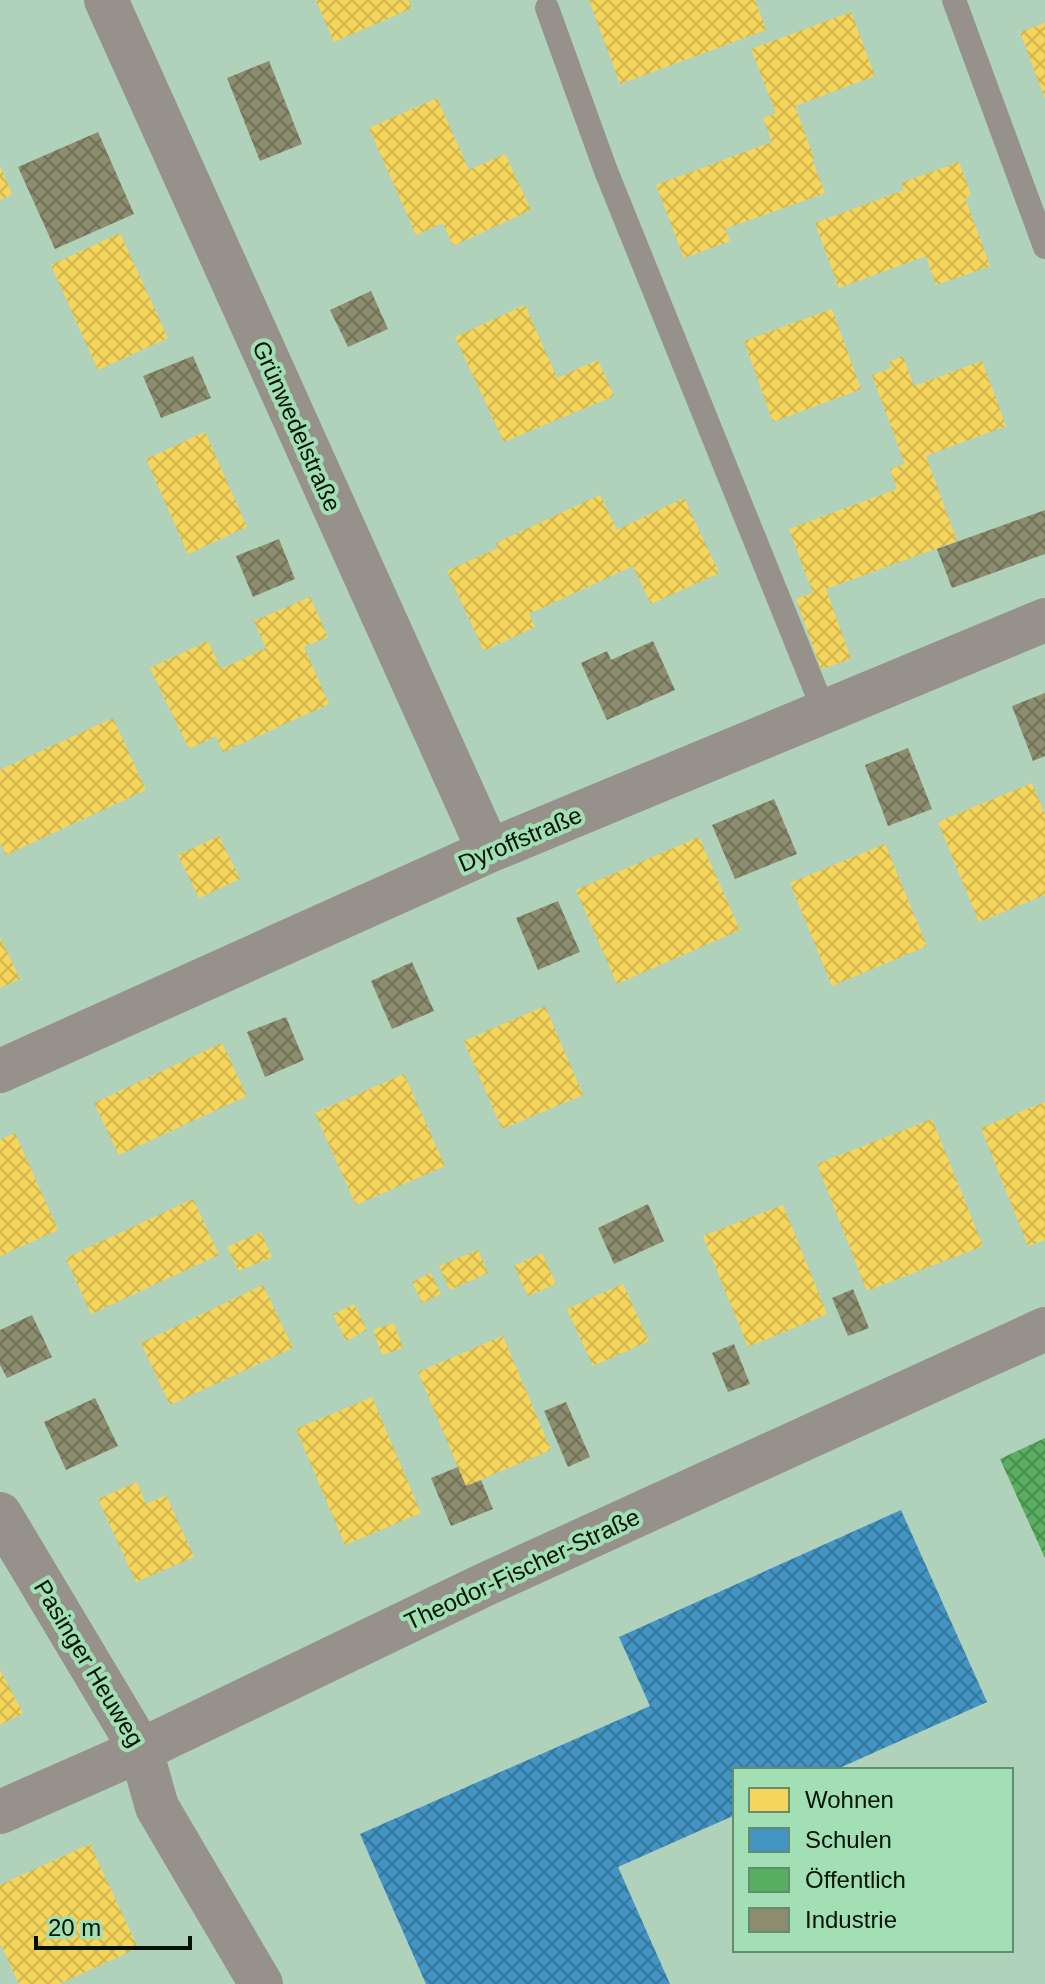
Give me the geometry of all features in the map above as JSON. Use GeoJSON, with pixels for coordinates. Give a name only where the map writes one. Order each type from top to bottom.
{"type":"FeatureCollection","features":[{"type":"Feature","properties":{"kind":"street","name":"Grünwedelstraße"},"geometry":{"type":"LineString","coordinates":[[106,0],[489,851]]}},
{"type":"Feature","properties":{"kind":"street","name":"Dyroffstraße"},"geometry":{"type":"LineString","coordinates":[[0,1071],[489,851],[1045,620]]}},
{"type":"Feature","properties":{"kind":"street","name":"Theodor-Fischer-Straße"},"geometry":{"type":"LineString","coordinates":[[0,1812],[141,1750],[486,1584],[1045,1329]]}},
{"type":"Feature","properties":{"kind":"street","name":"Pasinger Heuweg"},"geometry":{"type":"LineString","coordinates":[[0,1514],[141,1750],[157,1807],[261,1984]]}},
{"type":"Feature","properties":{"kind":"lane"},"geometry":{"type":"LineString","coordinates":[[954,0],[1045,247]]}},
{"type":"Feature","properties":{"kind":"lane"},"geometry":{"type":"LineString","coordinates":[[547,8],[606,171],[824,711]]}},
{"type":"Feature","properties":{"kind":"building: Wohnen"},"geometry":{"type":"Polygon","coordinates":[[[316,0],[408,0],[412,8],[334,42],[316,0]]]}},
{"type":"Feature","properties":{"kind":"building: Wohnen"},"geometry":{"type":"Polygon","coordinates":[[[589,0],[755,0],[766,30],[620,84],[589,0]]]}},
{"type":"Feature","properties":{"kind":"building: Wohnen"},"geometry":{"type":"Polygon","coordinates":[[[851,12],[875,76],[795,106],[825,193],[725,229],[730,241],[684,258],[656,185],[772,142],[763,118],[776,113],[751,49],[851,12]]]}},
{"type":"Feature","properties":{"kind":"building: Wohnen"},"geometry":{"type":"Polygon","coordinates":[[[1045,23],[1045,99],[1020,32],[1045,23]]]}},
{"type":"Feature","properties":{"kind":"building: Wohnen"},"geometry":{"type":"Polygon","coordinates":[[[437,98],[469,170],[505,154],[531,210],[453,246],[443,223],[416,235],[369,128],[437,98]]]}},
{"type":"Feature","properties":{"kind":"building: Wohnen"},"geometry":{"type":"Polygon","coordinates":[[[959,162],[971,195],[965,198],[990,266],[936,285],[926,256],[839,288],[815,223],[904,190],[901,183],[959,162]]]}},
{"type":"Feature","properties":{"kind":"building: Wohnen"},"geometry":{"type":"Polygon","coordinates":[[[0,166],[12,194],[0,200],[0,166]]]}},
{"type":"Feature","properties":{"kind":"building: Wohnen"},"geometry":{"type":"Polygon","coordinates":[[[120,233],[168,338],[98,370],[51,265],[120,233]]]}},
{"type":"Feature","properties":{"kind":"building: Wohnen"},"geometry":{"type":"Polygon","coordinates":[[[525,305],[557,378],[598,360],[614,396],[504,442],[455,337],[525,305]]]}},
{"type":"Feature","properties":{"kind":"building: Wohnen"},"geometry":{"type":"Polygon","coordinates":[[[832,309],[861,389],[773,422],[744,341],[832,309]]]}},
{"type":"Feature","properties":{"kind":"building: Wohnen"},"geometry":{"type":"Polygon","coordinates":[[[903,356],[914,386],[982,361],[1006,426],[926,456],[957,541],[826,589],[851,659],[821,669],[796,599],[813,593],[789,529],[897,489],[890,469],[905,464],[872,375],[891,368],[889,362],[903,356]]]}},
{"type":"Feature","properties":{"kind":"building: Wohnen"},"geometry":{"type":"Polygon","coordinates":[[[205,432],[247,527],[188,554],[146,459],[205,432]]]}},
{"type":"Feature","properties":{"kind":"building: Wohnen"},"geometry":{"type":"Polygon","coordinates":[[[600,495],[617,530],[684,498],[719,573],[651,604],[633,566],[529,614],[535,627],[484,651],[447,571],[498,548],[496,543],[600,495]]]}},
{"type":"Feature","properties":{"kind":"building: Wohnen"},"geometry":{"type":"Polygon","coordinates":[[[310,597],[328,637],[304,647],[329,704],[223,752],[216,736],[189,749],[150,668],[208,641],[221,669],[266,648],[254,621],[310,597]]]}},
{"type":"Feature","properties":{"kind":"building: Wohnen"},"geometry":{"type":"Polygon","coordinates":[[[113,718],[146,790],[6,855],[0,842],[0,770],[113,718]]]}},
{"type":"Feature","properties":{"kind":"building: Wohnen"},"geometry":{"type":"Polygon","coordinates":[[[1032,783],[1045,815],[1045,895],[979,922],[938,822],[1032,783]]]}},
{"type":"Feature","properties":{"kind":"building: Wohnen"},"geometry":{"type":"Polygon","coordinates":[[[219,836],[240,879],[199,898],[178,855],[219,836]]]}},
{"type":"Feature","properties":{"kind":"building: Wohnen"},"geometry":{"type":"Polygon","coordinates":[[[699,837],[740,930],[617,984],[576,890],[699,837]]]}},
{"type":"Feature","properties":{"kind":"building: Wohnen"},"geometry":{"type":"Polygon","coordinates":[[[885,844],[927,946],[832,986],[790,883],[885,844]]]}},
{"type":"Feature","properties":{"kind":"building: Wohnen"},"geometry":{"type":"Polygon","coordinates":[[[0,937],[20,979],[0,988],[0,937]]]}},
{"type":"Feature","properties":{"kind":"building: Wohnen"},"geometry":{"type":"Polygon","coordinates":[[[545,1006],[583,1095],[502,1129],[464,1041],[545,1006]]]}},
{"type":"Feature","properties":{"kind":"building: Wohnen"},"geometry":{"type":"Polygon","coordinates":[[[222,1043],[247,1096],[119,1155],[94,1103],[222,1043]]]}},
{"type":"Feature","properties":{"kind":"building: Wohnen"},"geometry":{"type":"Polygon","coordinates":[[[404,1074],[445,1166],[356,1205],[315,1113],[404,1074]]]}},
{"type":"Feature","properties":{"kind":"building: Wohnen"},"geometry":{"type":"Polygon","coordinates":[[[1045,1102],[1045,1240],[1028,1246],[981,1128],[1045,1102]]]}},
{"type":"Feature","properties":{"kind":"building: Wohnen"},"geometry":{"type":"Polygon","coordinates":[[[932,1119],[983,1246],[867,1291],[817,1164],[932,1119]]]}},
{"type":"Feature","properties":{"kind":"building: Wohnen"},"geometry":{"type":"Polygon","coordinates":[[[15,1133],[58,1230],[0,1256],[0,1140],[15,1133]]]}},
{"type":"Feature","properties":{"kind":"building: Wohnen"},"geometry":{"type":"Polygon","coordinates":[[[193,1199],[219,1255],[91,1314],[66,1258],[193,1199]]]}},
{"type":"Feature","properties":{"kind":"building: Wohnen"},"geometry":{"type":"Polygon","coordinates":[[[783,1205],[827,1314],[748,1347],[703,1236],[783,1205]]]}},
{"type":"Feature","properties":{"kind":"building: Wohnen"},"geometry":{"type":"Polygon","coordinates":[[[261,1232],[272,1257],[239,1271],[227,1247],[261,1232]]]}},
{"type":"Feature","properties":{"kind":"building: Wohnen"},"geometry":{"type":"Polygon","coordinates":[[[478,1250],[488,1273],[450,1290],[439,1266],[478,1250]]]}},
{"type":"Feature","properties":{"kind":"building: Wohnen"},"geometry":{"type":"Polygon","coordinates":[[[542,1253],[556,1284],[528,1296],[514,1266],[542,1253]]]}},
{"type":"Feature","properties":{"kind":"building: Wohnen"},"geometry":{"type":"Polygon","coordinates":[[[431,1273],[441,1294],[422,1303],[412,1282],[431,1273]]]}},
{"type":"Feature","properties":{"kind":"building: Wohnen"},"geometry":{"type":"Polygon","coordinates":[[[623,1284],[649,1341],[593,1366],[567,1309],[623,1284]]]}},
{"type":"Feature","properties":{"kind":"building: Wohnen"},"geometry":{"type":"Polygon","coordinates":[[[263,1285],[293,1348],[170,1405],[141,1343],[263,1285]]]}},
{"type":"Feature","properties":{"kind":"building: Wohnen"},"geometry":{"type":"Polygon","coordinates":[[[354,1304],[367,1330],[346,1341],[333,1314],[354,1304]]]}},
{"type":"Feature","properties":{"kind":"building: Wohnen"},"geometry":{"type":"Polygon","coordinates":[[[394,1323],[403,1348],[382,1355],[373,1330],[394,1323]]]}},
{"type":"Feature","properties":{"kind":"building: Wohnen"},"geometry":{"type":"Polygon","coordinates":[[[503,1336],[551,1450],[466,1486],[418,1372],[503,1336]]]}},
{"type":"Feature","properties":{"kind":"building: Wohnen"},"geometry":{"type":"Polygon","coordinates":[[[372,1397],[421,1513],[345,1545],[296,1429],[372,1397]]]}},
{"type":"Feature","properties":{"kind":"building: Wohnen"},"geometry":{"type":"Polygon","coordinates":[[[137,1482],[146,1504],[166,1495],[194,1557],[136,1582],[98,1499],[137,1482]]]}},
{"type":"Feature","properties":{"kind":"building: Wohnen"},"geometry":{"type":"Polygon","coordinates":[[[0,1670],[23,1713],[0,1725],[0,1670]]]}},
{"type":"Feature","properties":{"kind":"building: Wohnen"},"geometry":{"type":"Polygon","coordinates":[[[90,1844],[138,1948],[59,1984],[19,1984],[0,1943],[0,1885],[90,1844]]]}},
{"type":"Feature","properties":{"kind":"building: Schulen"},"geometry":{"type":"Polygon","coordinates":[[[901,1510],[987,1702],[839,1768],[733,1768],[733,1816],[618,1867],[670,1984],[426,1984],[360,1834],[650,1706],[619,1637],[901,1510]]]}},
{"type":"Feature","properties":{"kind":"building: Öffentlich"},"geometry":{"type":"Polygon","coordinates":[[[1045,1438],[1045,1558],[1000,1459],[1045,1438]]]}},
{"type":"Feature","properties":{"kind":"building: Industrie"},"geometry":{"type":"Polygon","coordinates":[[[269,61],[302,144],[260,161],[227,78],[269,61]]]}},
{"type":"Feature","properties":{"kind":"building: Industrie"},"geometry":{"type":"Polygon","coordinates":[[[98,132],[134,214],[55,249],[18,167],[98,132]]]}},
{"type":"Feature","properties":{"kind":"building: Industrie"},"geometry":{"type":"Polygon","coordinates":[[[371,291],[388,329],[348,347],[330,310],[371,291]]]}},
{"type":"Feature","properties":{"kind":"building: Industrie"},"geometry":{"type":"Polygon","coordinates":[[[193,356],[211,398],[161,418],[143,376],[193,356]]]}},
{"type":"Feature","properties":{"kind":"building: Industrie"},"geometry":{"type":"Polygon","coordinates":[[[1045,510],[1045,554],[952,588],[937,549],[1045,510]]]}},
{"type":"Feature","properties":{"kind":"building: Industrie"},"geometry":{"type":"Polygon","coordinates":[[[279,539],[295,579],[253,597],[236,556],[279,539]]]}},
{"type":"Feature","properties":{"kind":"building: Industrie"},"geometry":{"type":"Polygon","coordinates":[[[653,641],[675,690],[607,720],[581,663],[607,651],[611,660],[653,641]]]}},
{"type":"Feature","properties":{"kind":"building: Industrie"},"geometry":{"type":"Polygon","coordinates":[[[1045,693],[1045,756],[1033,761],[1012,706],[1045,693]]]}},
{"type":"Feature","properties":{"kind":"building: Industrie"},"geometry":{"type":"Polygon","coordinates":[[[908,748],[932,809],[888,826],[865,765],[908,748]]]}},
{"type":"Feature","properties":{"kind":"building: Industrie"},"geometry":{"type":"Polygon","coordinates":[[[774,799],[797,854],[735,879],[712,825],[774,799]]]}},
{"type":"Feature","properties":{"kind":"building: Industrie"},"geometry":{"type":"Polygon","coordinates":[[[558,901],[580,952],[538,970],[516,918],[558,901]]]}},
{"type":"Feature","properties":{"kind":"building: Industrie"},"geometry":{"type":"Polygon","coordinates":[[[412,962],[434,1011],[392,1029],[371,981],[412,962]]]}},
{"type":"Feature","properties":{"kind":"building: Industrie"},"geometry":{"type":"Polygon","coordinates":[[[286,1017],[304,1060],[265,1077],[247,1032],[286,1017]]]}},
{"type":"Feature","properties":{"kind":"building: Industrie"},"geometry":{"type":"Polygon","coordinates":[[[648,1204],[664,1241],[614,1264],[598,1228],[648,1204]]]}},
{"type":"Feature","properties":{"kind":"building: Industrie"},"geometry":{"type":"Polygon","coordinates":[[[853,1289],[869,1328],[848,1336],[832,1298],[853,1289]]]}},
{"type":"Feature","properties":{"kind":"building: Industrie"},"geometry":{"type":"Polygon","coordinates":[[[32,1315],[52,1357],[7,1378],[0,1365],[0,1330],[32,1315]]]}},
{"type":"Feature","properties":{"kind":"building: Industrie"},"geometry":{"type":"Polygon","coordinates":[[[734,1344],[750,1384],[728,1392],[712,1353],[734,1344]]]}},
{"type":"Feature","properties":{"kind":"building: Industrie"},"geometry":{"type":"Polygon","coordinates":[[[95,1398],[118,1446],[66,1470],[44,1422],[95,1398]]]}},
{"type":"Feature","properties":{"kind":"building: Industrie"},"geometry":{"type":"Polygon","coordinates":[[[566,1402],[590,1457],[568,1467],[544,1411],[566,1402]]]}},
{"type":"Feature","properties":{"kind":"building: Industrie"},"geometry":{"type":"Polygon","coordinates":[[[458,1467],[466,1486],[481,1480],[493,1509],[451,1526],[431,1478],[458,1467]]]}}]}
